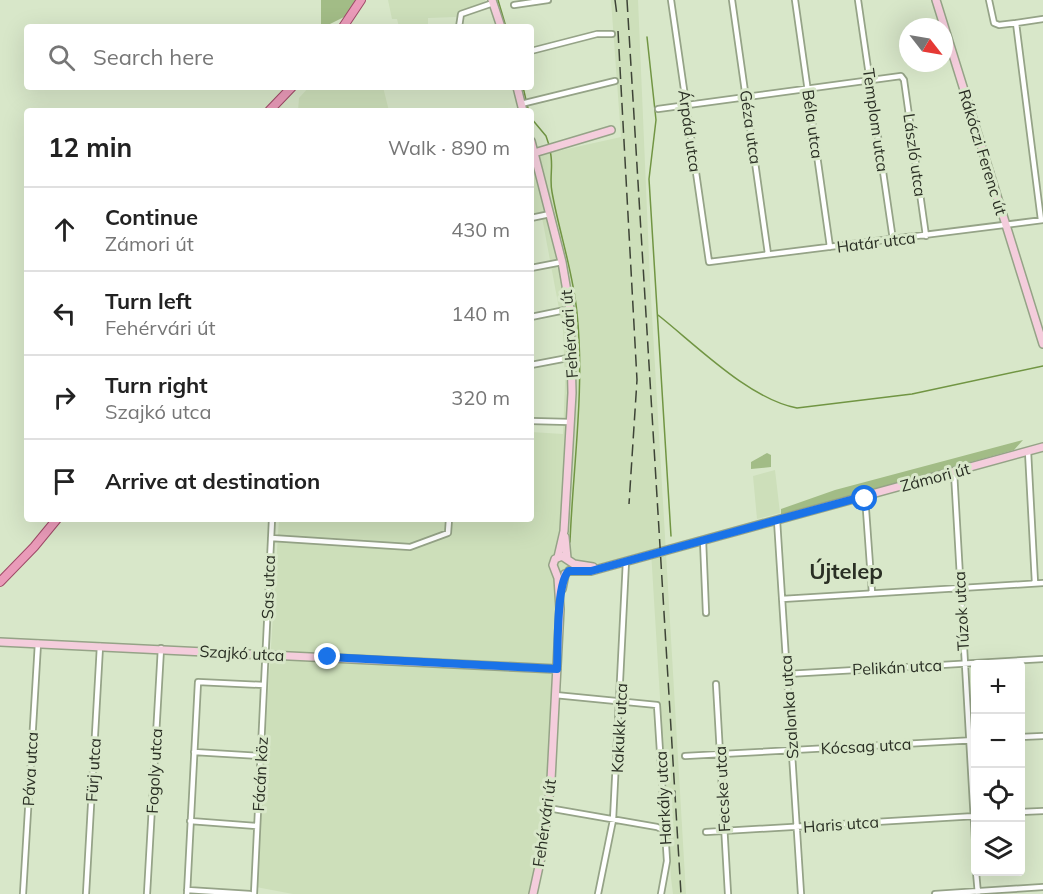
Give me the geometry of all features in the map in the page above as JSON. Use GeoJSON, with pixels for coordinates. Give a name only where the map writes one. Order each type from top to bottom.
{"type":"FeatureCollection","features":[{"type":"Feature","properties":{"kind":"main road"},"geometry":{"type":"LineString","coordinates":[[345,24],[361,0]]}},
{"type":"Feature","properties":{"kind":"main road","name":"Rákóczi Ferenc út"},"geometry":{"type":"LineString","coordinates":[[936,0],[1043,344]]}},
{"type":"Feature","properties":{"kind":"main road"},"geometry":{"type":"LineString","coordinates":[[492,2],[500,24]]}},
{"type":"Feature","properties":{"kind":"main road"},"geometry":{"type":"LineString","coordinates":[[272,108],[289,90]]}},
{"type":"Feature","properties":{"kind":"main road"},"geometry":{"type":"LineString","coordinates":[[518,90],[522,107]]}},
{"type":"Feature","properties":{"kind":"main road"},"geometry":{"type":"LineString","coordinates":[[534,153],[612,130]]}},
{"type":"Feature","properties":{"kind":"main road","name":"Fehérvári út"},"geometry":{"type":"LineString","coordinates":[[534,153],[562,262],[570,309],[573,357],[564,531],[558,557],[553,564],[560,609]]}},
{"type":"Feature","properties":{"kind":"main road","name":"Zámori út"},"geometry":{"type":"LineString","coordinates":[[556,573],[598,568],[626,561],[954,472],[1043,445]]}},
{"type":"Feature","properties":{"kind":"main road"},"geometry":{"type":"LineString","coordinates":[[0,582],[55,522]]}},
{"type":"Feature","properties":{"kind":"main road","name":"Fehérvári út"},"geometry":{"type":"LineString","coordinates":[[533,894],[548,808],[560,609],[569,560],[564,531]]}},
{"type":"Feature","properties":{"kind":"main road","name":"Zámori út"},"geometry":{"type":"LineString","coordinates":[[558,557],[598,568]]}},
{"type":"Feature","properties":{"kind":"main road","name":"Szajkó utca"},"geometry":{"type":"LineString","coordinates":[[0,642],[161,648],[557,669]]}},
{"type":"Feature","properties":{"kind":"street"},"geometry":{"type":"LineString","coordinates":[[514,4],[548,0]]}},
{"type":"Feature","properties":{"kind":"street","name":"Árpád utca"},"geometry":{"type":"LineString","coordinates":[[671,0],[709,262]]}},
{"type":"Feature","properties":{"kind":"street","name":"Géza utca"},"geometry":{"type":"LineString","coordinates":[[732,0],[768,254]]}},
{"type":"Feature","properties":{"kind":"street","name":"Béla utca"},"geometry":{"type":"LineString","coordinates":[[795,0],[830,247]]}},
{"type":"Feature","properties":{"kind":"street","name":"Templom utca"},"geometry":{"type":"LineString","coordinates":[[858,0],[893,240]]}},
{"type":"Feature","properties":{"kind":"street"},"geometry":{"type":"LineString","coordinates":[[989,0],[994,23],[999,25],[1043,18]]}},
{"type":"Feature","properties":{"kind":"street"},"geometry":{"type":"LineString","coordinates":[[459,24],[460,14],[492,2]]}},
{"type":"Feature","properties":{"kind":"street"},"geometry":{"type":"LineString","coordinates":[[1016,23],[1042,220]]}},
{"type":"Feature","properties":{"kind":"street"},"geometry":{"type":"LineString","coordinates":[[534,50],[597,34],[612,34]]}},
{"type":"Feature","properties":{"kind":"street","name":"László utca"},"geometry":{"type":"LineString","coordinates":[[870,78],[901,76],[904,80],[926,236]]}},
{"type":"Feature","properties":{"kind":"street"},"geometry":{"type":"LineString","coordinates":[[658,109],[870,78]]}},
{"type":"Feature","properties":{"kind":"street"},"geometry":{"type":"LineString","coordinates":[[522,107],[615,81]]}},
{"type":"Feature","properties":{"kind":"street"},"geometry":{"type":"LineString","coordinates":[[534,217],[550,214]]}},
{"type":"Feature","properties":{"kind":"street","name":"Határ utca"},"geometry":{"type":"LineString","coordinates":[[709,262],[1042,220]]}},
{"type":"Feature","properties":{"kind":"street"},"geometry":{"type":"LineString","coordinates":[[534,267],[562,262]]}},
{"type":"Feature","properties":{"kind":"street"},"geometry":{"type":"LineString","coordinates":[[534,316],[570,309]]}},
{"type":"Feature","properties":{"kind":"street"},"geometry":{"type":"LineString","coordinates":[[534,364],[573,357]]}},
{"type":"Feature","properties":{"kind":"street"},"geometry":{"type":"LineString","coordinates":[[534,421],[571,422]]}},
{"type":"Feature","properties":{"kind":"street"},"geometry":{"type":"LineString","coordinates":[[1028,451],[1035,583]]}},
{"type":"Feature","properties":{"kind":"street","name":"Túzok utca"},"geometry":{"type":"LineString","coordinates":[[954,472],[971,778]]}},
{"type":"Feature","properties":{"kind":"street"},"geometry":{"type":"LineString","coordinates":[[865,496],[872,593]]}},
{"type":"Feature","properties":{"kind":"street","name":"Szalonka utca"},"geometry":{"type":"LineString","coordinates":[[777,520],[801,894]]}},
{"type":"Feature","properties":{"kind":"street","name":"Sas utca"},"geometry":{"type":"LineString","coordinates":[[266,654],[272,522]]}},
{"type":"Feature","properties":{"kind":"street"},"geometry":{"type":"LineString","coordinates":[[271,538],[410,547],[448,532],[449,522]]}},
{"type":"Feature","properties":{"kind":"street"},"geometry":{"type":"LineString","coordinates":[[703,540],[706,613]]}},
{"type":"Feature","properties":{"kind":"street","name":"Kakukk utca"},"geometry":{"type":"LineString","coordinates":[[598,894],[614,820],[626,561]]}},
{"type":"Feature","properties":{"kind":"street"},"geometry":{"type":"LineString","coordinates":[[782,599],[1043,583]]}},
{"type":"Feature","properties":{"kind":"street","name":"Páva utca"},"geometry":{"type":"LineString","coordinates":[[23,894],[38,644]]}},
{"type":"Feature","properties":{"kind":"street","name":"Fürj utca"},"geometry":{"type":"LineString","coordinates":[[86,894],[100,646]]}},
{"type":"Feature","properties":{"kind":"street","name":"Fogoly utca"},"geometry":{"type":"LineString","coordinates":[[147,894],[161,648]]}},
{"type":"Feature","properties":{"kind":"street","name":"Fácán köz"},"geometry":{"type":"LineString","coordinates":[[252,894],[266,654]]}},
{"type":"Feature","properties":{"kind":"street","name":"Pelikán utca"},"geometry":{"type":"LineString","coordinates":[[787,674],[1043,659]]}},
{"type":"Feature","properties":{"kind":"street"},"geometry":{"type":"LineString","coordinates":[[252,894],[187,892],[198,682],[264,686]]}},
{"type":"Feature","properties":{"kind":"street","name":"Fecske utca"},"geometry":{"type":"LineString","coordinates":[[716,684],[728,894]]}},
{"type":"Feature","properties":{"kind":"street"},"geometry":{"type":"LineString","coordinates":[[555,695],[621,700]]}},
{"type":"Feature","properties":{"kind":"street","name":"Harkály utca"},"geometry":{"type":"LineString","coordinates":[[621,700],[655,703],[658,708],[666,868],[661,894]]}},
{"type":"Feature","properties":{"kind":"street"},"geometry":{"type":"LineString","coordinates":[[1025,737],[1043,736]]}},
{"type":"Feature","properties":{"kind":"street","name":"Kócsag utca"},"geometry":{"type":"LineString","coordinates":[[685,756],[971,741]]}},
{"type":"Feature","properties":{"kind":"street"},"geometry":{"type":"LineString","coordinates":[[194,752],[261,756]]}},
{"type":"Feature","properties":{"kind":"street"},"geometry":{"type":"LineString","coordinates":[[548,808],[657,827],[665,831]]}},
{"type":"Feature","properties":{"kind":"street"},"geometry":{"type":"LineString","coordinates":[[1025,812],[1043,811]]}},
{"type":"Feature","properties":{"kind":"street","name":"Haris utca"},"geometry":{"type":"LineString","coordinates":[[706,832],[971,816]]}},
{"type":"Feature","properties":{"kind":"street"},"geometry":{"type":"LineString","coordinates":[[190,821],[257,826]]}},
{"type":"Feature","properties":{"kind":"street"},"geometry":{"type":"LineString","coordinates":[[976,876],[978,893]]}},
{"type":"Feature","properties":{"kind":"street"},"geometry":{"type":"LineString","coordinates":[[935,894],[1043,887]]}},
{"type":"Feature","properties":{"kind":"shaded area"},"geometry":{"type":"Polygon","coordinates":[[[321,0],[357,0],[346,16],[330,24],[321,24],[321,0]]]}},
{"type":"Feature","properties":{"kind":"shaded area"},"geometry":{"type":"Polygon","coordinates":[[[388,0],[485,0],[487,9],[455,17],[428,18],[428,24],[398,24],[397,19],[392,19],[388,0]]]}},
{"type":"Feature","properties":{"kind":"shaded area"},"geometry":{"type":"Polygon","coordinates":[[[611,0],[638,0],[650,281],[686,894],[673,894],[671,878],[651,551],[557,574],[546,808],[530,894],[293,894],[256,887],[279,522],[534,522],[534,432],[563,434],[565,382],[563,330],[541,212],[534,213],[534,156],[621,137],[611,0]]]}},
{"type":"Feature","properties":{"kind":"shaded area"},"geometry":{"type":"Polygon","coordinates":[[[306,90],[384,90],[388,108],[298,108],[299,98],[306,90]]]}},
{"type":"Feature","properties":{"kind":"shaded area"},"geometry":{"type":"Polygon","coordinates":[[[1023,440],[1014,450],[781,515],[781,509],[835,490],[1023,440]]]}},
{"type":"Feature","properties":{"kind":"shaded area"},"geometry":{"type":"Polygon","coordinates":[[[767,453],[771,455],[771,467],[751,469],[751,462],[767,453]]]}},
{"type":"Feature","properties":{"kind":"shaded area"},"geometry":{"type":"Polygon","coordinates":[[[775,470],[780,513],[757,519],[753,476],[775,470]]]}},
{"type":"Feature","properties":{"kind":"waterway"},"geometry":{"type":"LineString","coordinates":[[498,0],[505,24]]}},
{"type":"Feature","properties":{"kind":"waterway"},"geometry":{"type":"LineString","coordinates":[[647,37],[656,120],[649,179],[671,536]]}},
{"type":"Feature","properties":{"kind":"waterway"},"geometry":{"type":"LineString","coordinates":[[524,90],[526,100]]}},
{"type":"Feature","properties":{"kind":"waterway"},"geometry":{"type":"LineString","coordinates":[[534,122],[546,136],[549,145]]}},
{"type":"Feature","properties":{"kind":"waterway"},"geometry":{"type":"LineString","coordinates":[[550,151],[552,192],[572,282],[579,342],[579,399],[570,542]]}},
{"type":"Feature","properties":{"kind":"waterway"},"geometry":{"type":"LineString","coordinates":[[658,315],[742,383],[779,403],[797,408],[912,394],[1043,366]]}},
{"type":"Feature","properties":{"kind":"railway"},"geometry":{"type":"LineString","coordinates":[[615,0],[617,15]]}},
{"type":"Feature","properties":{"kind":"railway"},"geometry":{"type":"LineString","coordinates":[[627,0],[681,894]]}},
{"type":"Feature","properties":{"kind":"railway"},"geometry":{"type":"LineString","coordinates":[[618,31],[637,380],[629,504]]}},
{"type":"Feature","properties":{"kind":"district","name":"Újtelep"},"geometry":{"type":"Point","coordinates":[846,571]}},
{"type":"Feature","properties":{"kind":"route"},"geometry":{"type":"LineString","coordinates":[[328,657],[557,669],[560,609],[564,578],[569,571],[591,571],[865,496],[865,499]]}}]}
